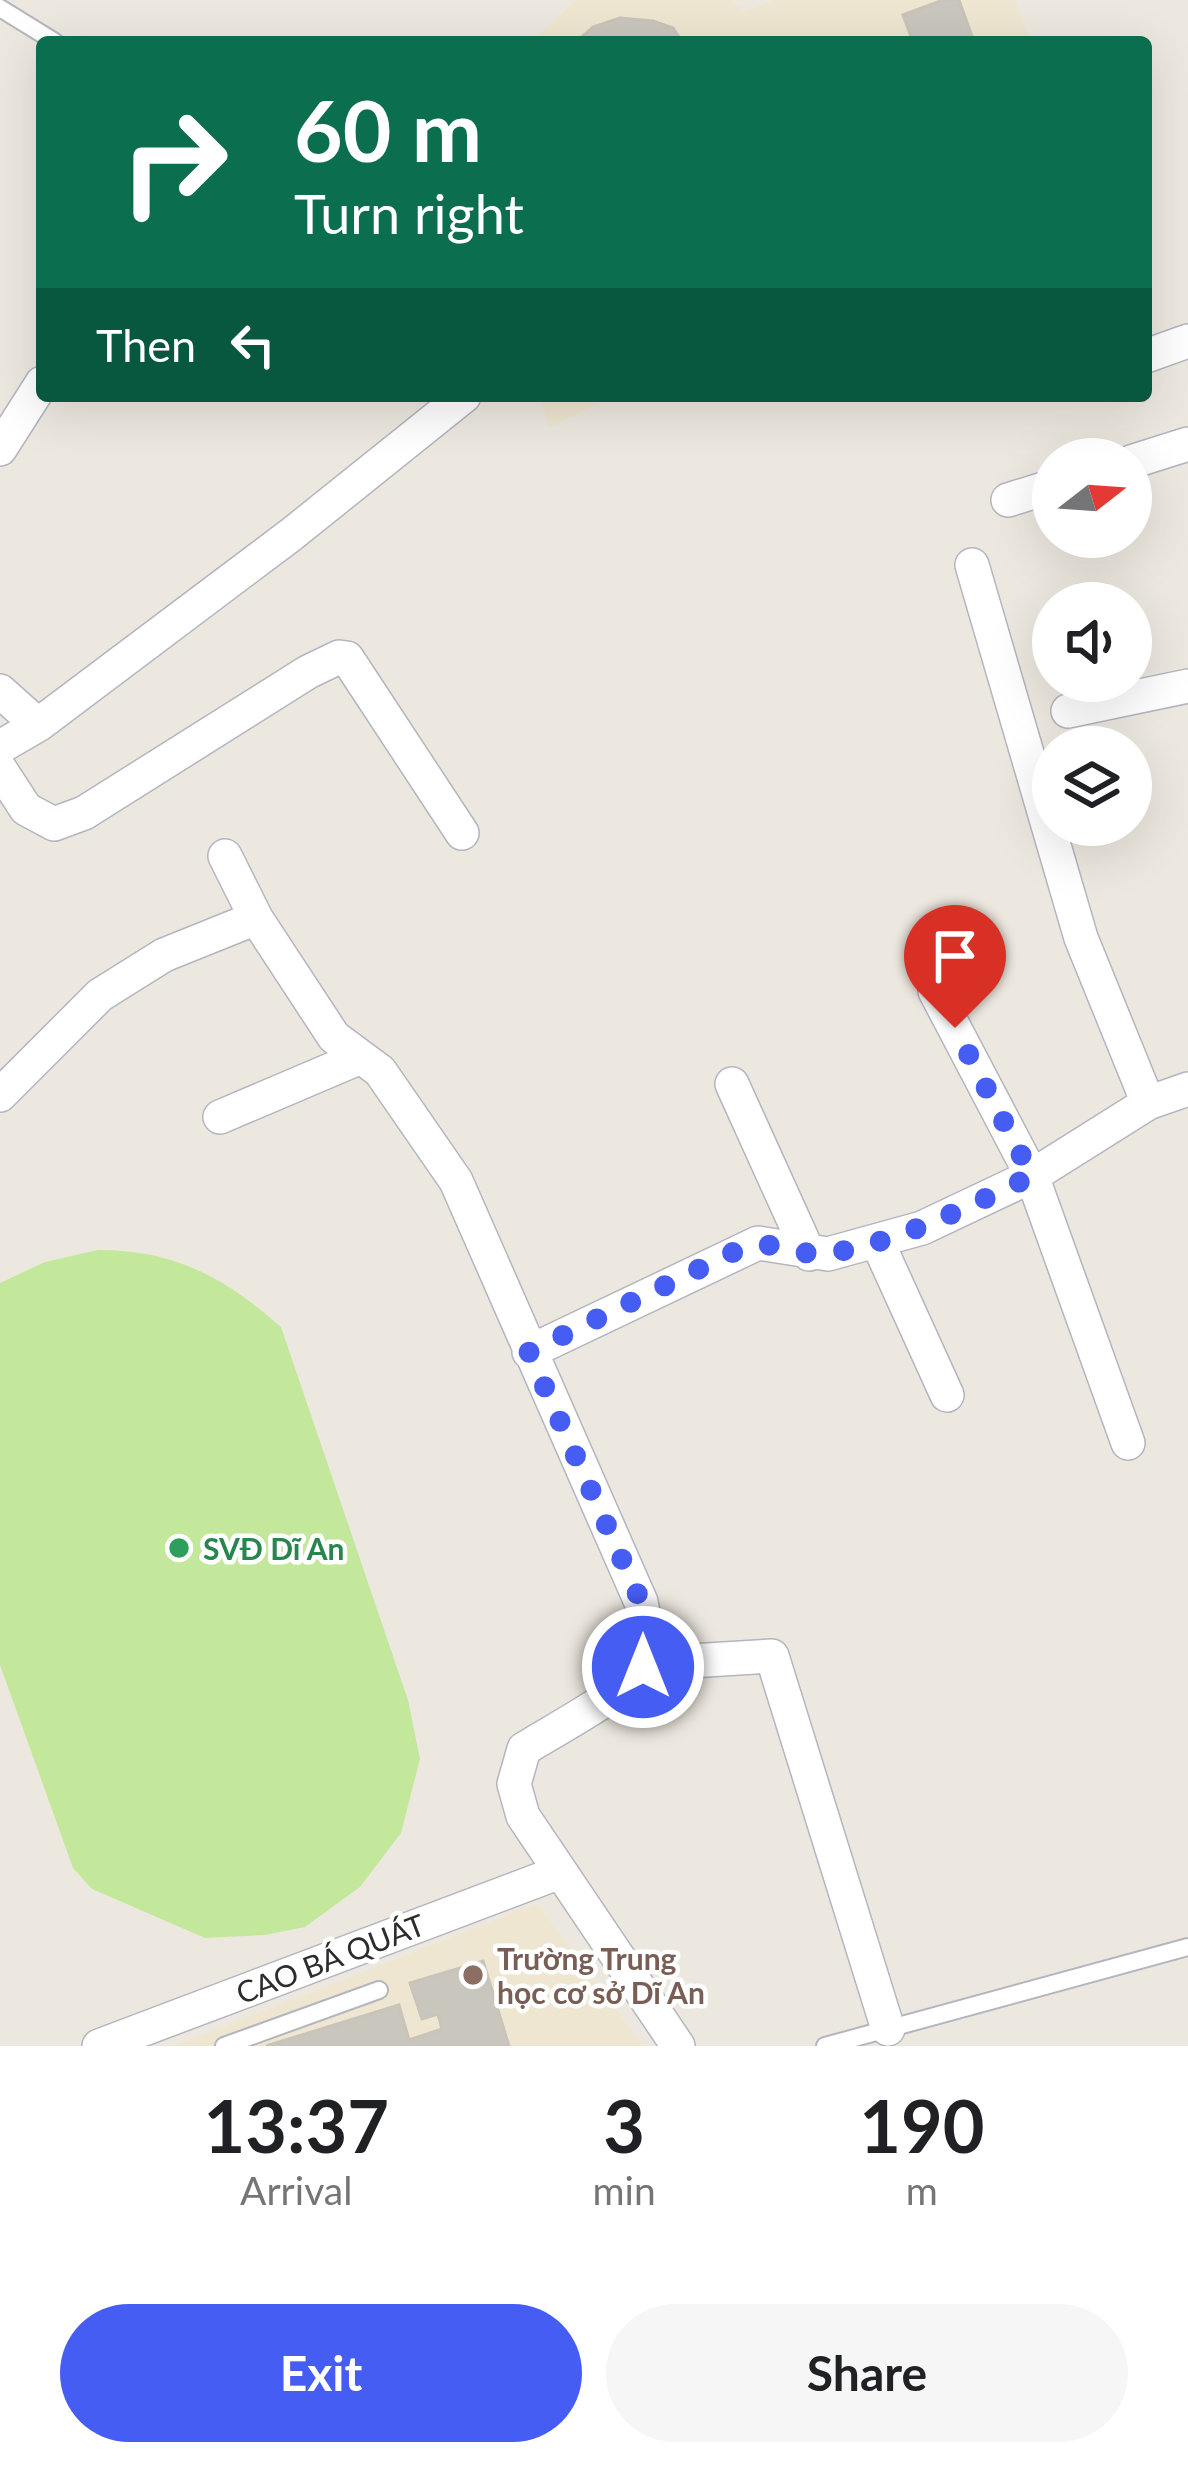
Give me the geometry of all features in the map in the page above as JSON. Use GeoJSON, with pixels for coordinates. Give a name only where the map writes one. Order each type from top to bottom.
{"type":"FeatureCollection","features":[{"type":"Feature","properties":{"kind":"street"},"geometry":{"type":"LineString","coordinates":[[1152,354],[1188,341]]}},
{"type":"Feature","properties":{"kind":"street"},"geometry":{"type":"LineString","coordinates":[[0,449],[36,392]]}},
{"type":"Feature","properties":{"kind":"street"},"geometry":{"type":"LineString","coordinates":[[0,747],[38,725],[292,534],[457,402]]}},
{"type":"Feature","properties":{"kind":"street"},"geometry":{"type":"LineString","coordinates":[[1152,455],[1188,444]]}},
{"type":"Feature","properties":{"kind":"street"},"geometry":{"type":"LineString","coordinates":[[1008,500],[1032,493]]}},
{"type":"Feature","properties":{"kind":"street"},"geometry":{"type":"LineString","coordinates":[[972,566],[1081,938],[1148,1103]]}},
{"type":"Feature","properties":{"kind":"street"},"geometry":{"type":"LineString","coordinates":[[0,769],[26,809],[53,824],[84,813],[308,672],[339,657],[347,658],[462,833]]}},
{"type":"Feature","properties":{"kind":"street"},"geometry":{"type":"LineString","coordinates":[[1068,711],[1188,686]]}},
{"type":"Feature","properties":{"kind":"street"},"geometry":{"type":"LineString","coordinates":[[0,692],[38,725]]}},
{"type":"Feature","properties":{"kind":"street"},"geometry":{"type":"LineString","coordinates":[[225,856],[256,918],[334,1037],[394,1089],[456,1181],[641,1602],[649,1639],[643,1667]]}},
{"type":"Feature","properties":{"kind":"street"},"geometry":{"type":"LineString","coordinates":[[0,1095],[100,995],[164,955],[256,918]]}},
{"type":"Feature","properties":{"kind":"street"},"geometry":{"type":"LineString","coordinates":[[935,991],[1032,1176],[1128,1443]]}},
{"type":"Feature","properties":{"kind":"street"},"geometry":{"type":"LineString","coordinates":[[220,1117],[362,1057]]}},
{"type":"Feature","properties":{"kind":"street"},"geometry":{"type":"LineString","coordinates":[[732,1084],[809,1254]]}},
{"type":"Feature","properties":{"kind":"street"},"geometry":{"type":"LineString","coordinates":[[529,1352],[740,1249],[774,1243],[809,1254],[828,1254],[922,1228],[1032,1176],[1148,1103],[1188,1089]]}},
{"type":"Feature","properties":{"kind":"street"},"geometry":{"type":"LineString","coordinates":[[877,1241],[947,1395]]}},
{"type":"Feature","properties":{"kind":"street"},"geometry":{"type":"LineString","coordinates":[[678,2046],[523,1816],[514,1784],[524,1749],[627,1683],[643,1667],[658,1663],[772,1656],[888,2029]]}},
{"type":"Feature","properties":{"kind":"street","name":"CAO BÁ QUÁT"},"geometry":{"type":"LineString","coordinates":[[112,2044],[560,1872]]}},
{"type":"Feature","properties":{"kind":"lane"},"geometry":{"type":"LineString","coordinates":[[0,8],[45,36]]}},
{"type":"Feature","properties":{"kind":"lane"},"geometry":{"type":"LineString","coordinates":[[825,2046],[1188,1947]]}},
{"type":"Feature","properties":{"kind":"lane"},"geometry":{"type":"LineString","coordinates":[[224,2046],[379,1990]]}},
{"type":"Feature","properties":{"kind":"shaded area"},"geometry":{"type":"Polygon","coordinates":[[[576,0],[732,0],[742,13],[774,0],[1015,0],[1029,36],[538,36],[576,0]]]}},
{"type":"Feature","properties":{"kind":"shaded area"},"geometry":{"type":"Polygon","coordinates":[[[540,402],[602,402],[550,427],[540,402]]]}},
{"type":"Feature","properties":{"kind":"shaded area","name":"Trường Trung học cơ sở Dĩ An"},"geometry":{"type":"Polygon","coordinates":[[[537,1904],[643,2046],[174,2046],[537,1904]]]}},
{"type":"Feature","properties":{"kind":"green space","name":"SVĐ Dĩ An"},"geometry":{"type":"Polygon","coordinates":[[[98,1250],[151,1255],[197,1270],[239,1294],[281,1327],[408,1700],[420,1759],[401,1833],[360,1887],[305,1927],[205,1938],[92,1889],[73,1868],[0,1665],[0,1283],[45,1262],[98,1250]]]}},
{"type":"Feature","properties":{"kind":"building"},"geometry":{"type":"Polygon","coordinates":[[[943,0],[959,0],[972,36],[911,36],[903,15],[943,0]]]}},
{"type":"Feature","properties":{"kind":"building"},"geometry":{"type":"Polygon","coordinates":[[[620,18],[653,21],[673,28],[678,36],[583,36],[593,27],[620,18]]]}},
{"type":"Feature","properties":{"kind":"building"},"geometry":{"type":"Polygon","coordinates":[[[483,1961],[509,2046],[266,2046],[399,2005],[409,2040],[442,2029],[438,2014],[422,2019],[410,1983],[483,1961]]]}},
{"type":"Feature","properties":{"kind":"place","name":"SVĐ Dĩ An"},"geometry":{"type":"Point","coordinates":[179,1548]}},
{"type":"Feature","properties":{"kind":"place","name":"Trường Trung học cơ sở Dĩ An"},"geometry":{"type":"Point","coordinates":[473,1975]}},
{"type":"Feature","properties":{"kind":"route"},"geometry":{"type":"LineString","coordinates":[[643,1667],[649,1639],[641,1602],[529,1352],[740,1249],[774,1243],[809,1254],[828,1254],[922,1228],[1032,1176],[955,1028]]}}]}
